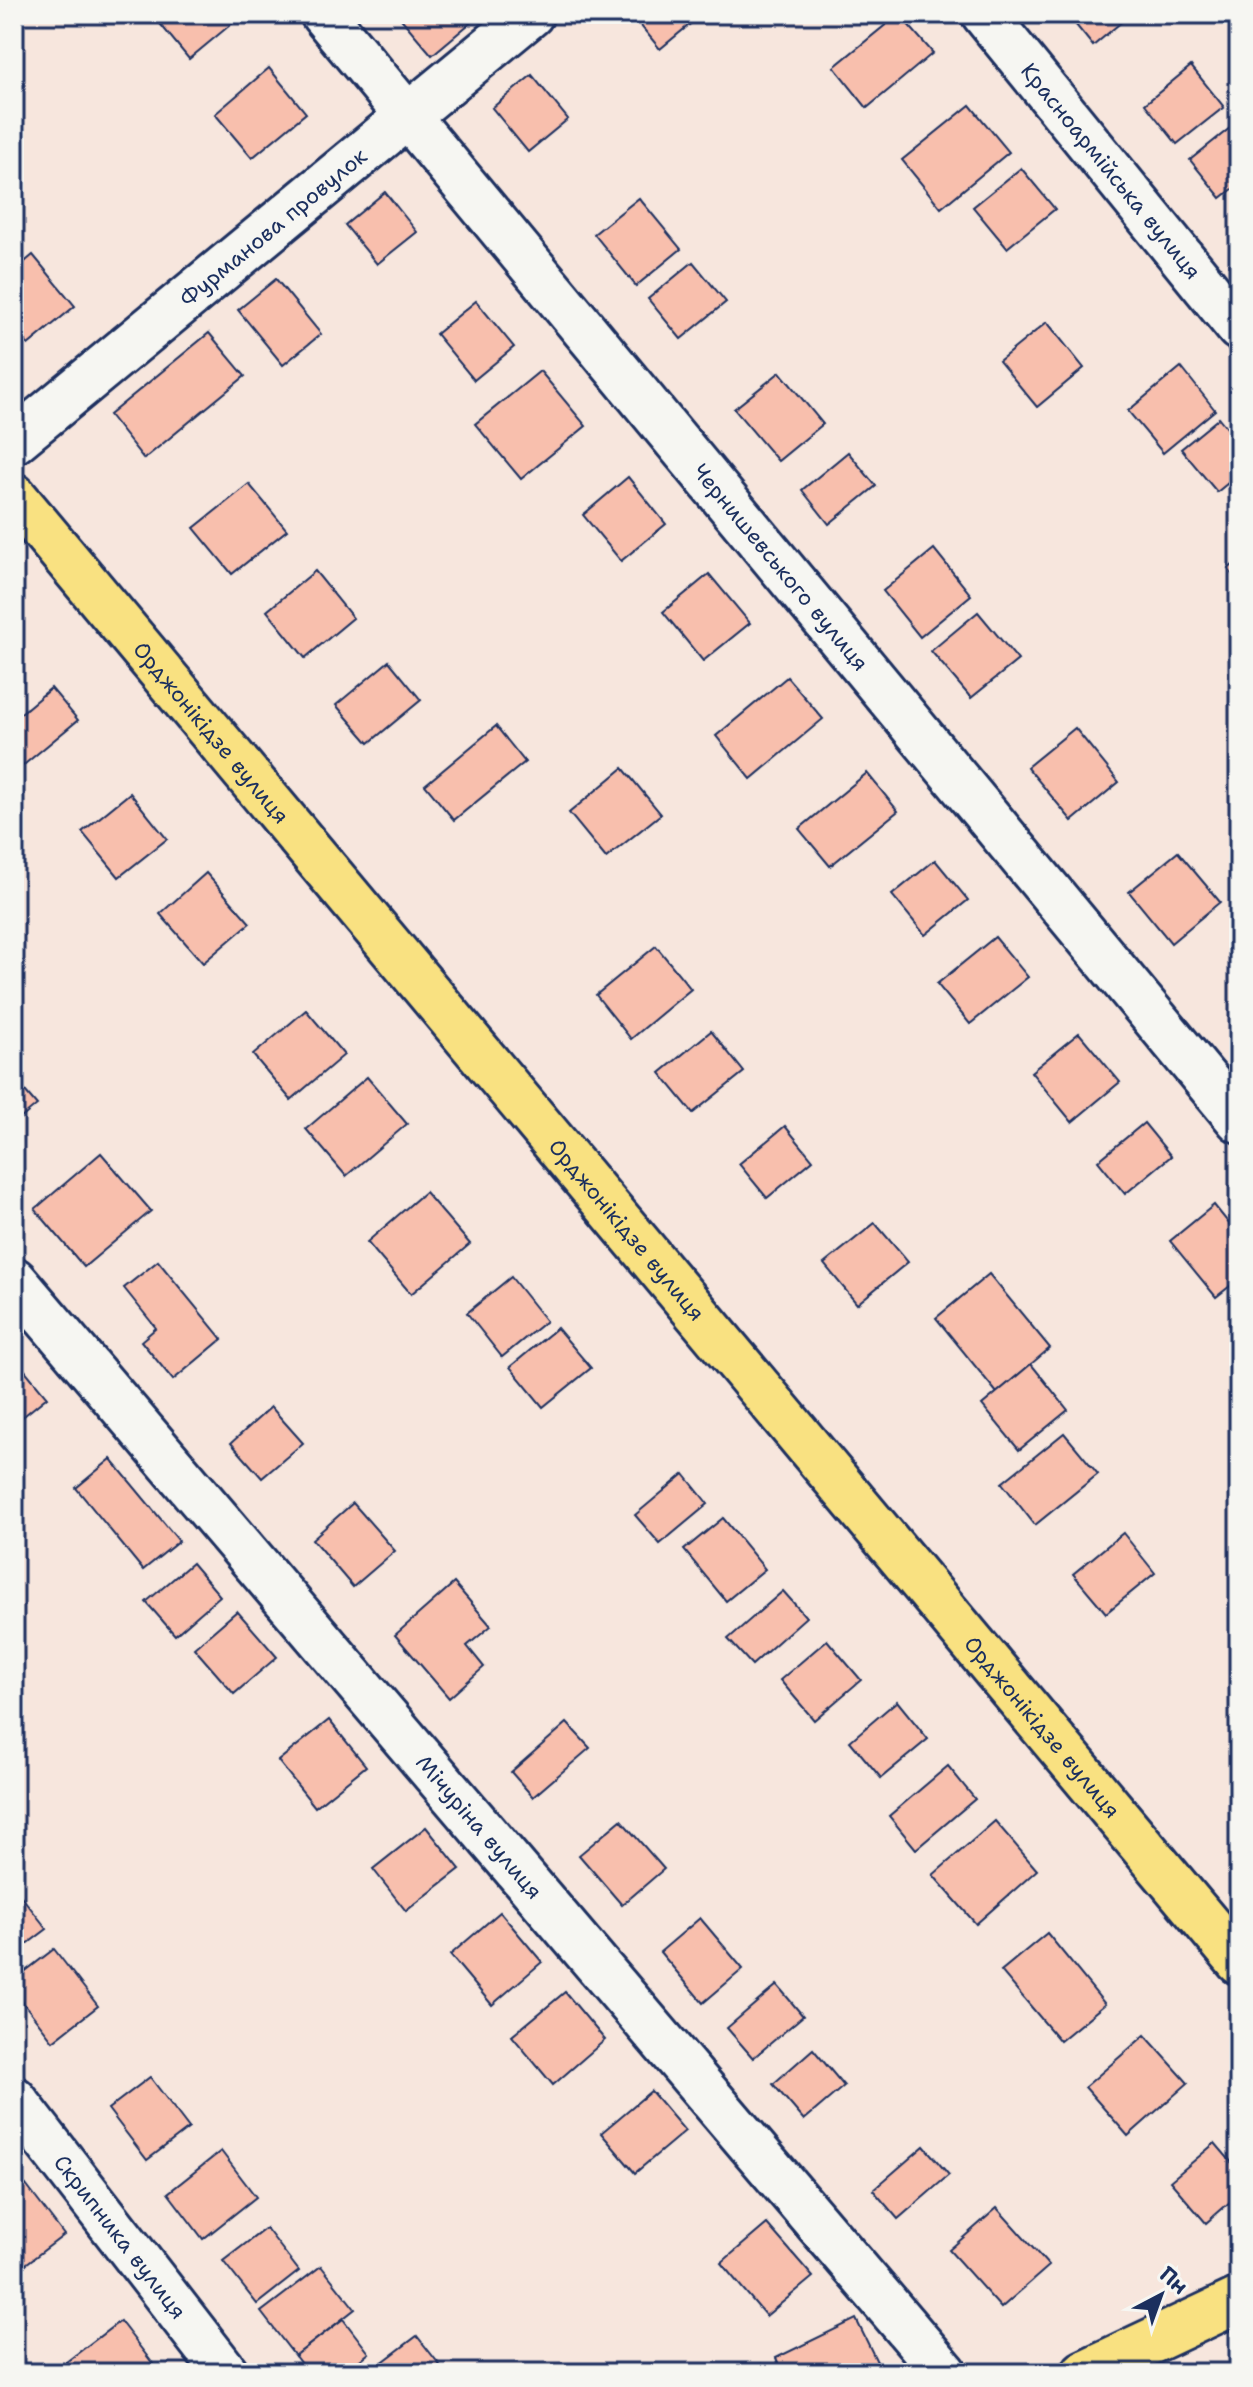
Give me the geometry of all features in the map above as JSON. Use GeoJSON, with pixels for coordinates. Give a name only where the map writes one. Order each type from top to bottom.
{"type":"FeatureCollection","features":[{"type":"Feature","properties":{"kind":"main road","name":"Орджонікідзе вулиця"},"geometry":{"type":"LineString","coordinates":[[14,496],[1239,1962]]}},
{"type":"Feature","properties":{"kind":"main road"},"geometry":{"type":"LineString","coordinates":[[1084,2373],[1239,2300]]}},
{"type":"Feature","properties":{"kind":"street","name":"Чернишевського вулиця"},"geometry":{"type":"LineString","coordinates":[[323,14],[1239,1120]]}},
{"type":"Feature","properties":{"kind":"street","name":"Фурманова провулок"},"geometry":{"type":"LineString","coordinates":[[14,441],[531,14]]}},
{"type":"Feature","properties":{"kind":"street","name":"Красноармійська вулиця"},"geometry":{"type":"LineString","coordinates":[[984,14],[1239,328]]}},
{"type":"Feature","properties":{"kind":"street","name":"Мічуріна вулиця"},"geometry":{"type":"LineString","coordinates":[[14,1280],[945,2373]]}},
{"type":"Feature","properties":{"kind":"street","name":"Скрипника вулиця"},"geometry":{"type":"LineString","coordinates":[[14,2099],[226,2373]]}},
{"type":"Feature","properties":{"kind":"building"},"geometry":{"type":"Polygon","coordinates":[[[152,14],[229,14],[235,21],[189,59],[152,14]]]}},
{"type":"Feature","properties":{"kind":"building"},"geometry":{"type":"Polygon","coordinates":[[[397,14],[481,14],[432,55],[397,14]]]}},
{"type":"Feature","properties":{"kind":"building"},"geometry":{"type":"Polygon","coordinates":[[[631,14],[690,14],[695,20],[660,49],[631,14]]]}},
{"type":"Feature","properties":{"kind":"building"},"geometry":{"type":"Polygon","coordinates":[[[899,14],[933,53],[867,108],[834,67],[899,14]]]}},
{"type":"Feature","properties":{"kind":"building"},"geometry":{"type":"Polygon","coordinates":[[[1067,14],[1131,14],[1093,46],[1067,14]]]}},
{"type":"Feature","properties":{"kind":"building"},"geometry":{"type":"Polygon","coordinates":[[[1191,66],[1224,107],[1177,144],[1145,104],[1191,66]]]}},
{"type":"Feature","properties":{"kind":"building"},"geometry":{"type":"Polygon","coordinates":[[[269,68],[306,113],[252,158],[215,114],[269,68]]]}},
{"type":"Feature","properties":{"kind":"building"},"geometry":{"type":"Polygon","coordinates":[[[532,75],[568,119],[528,152],[492,108],[532,75]]]}},
{"type":"Feature","properties":{"kind":"building"},"geometry":{"type":"Polygon","coordinates":[[[970,105],[1009,152],[941,208],[902,160],[970,105]]]}},
{"type":"Feature","properties":{"kind":"building"},"geometry":{"type":"Polygon","coordinates":[[[1235,124],[1239,129],[1239,184],[1221,198],[1190,160],[1235,124]]]}},
{"type":"Feature","properties":{"kind":"building"},"geometry":{"type":"Polygon","coordinates":[[[1021,168],[1055,209],[1007,248],[973,207],[1021,168]]]}},
{"type":"Feature","properties":{"kind":"building"},"geometry":{"type":"Polygon","coordinates":[[[385,192],[417,232],[377,264],[345,225],[385,192]]]}},
{"type":"Feature","properties":{"kind":"building"},"geometry":{"type":"Polygon","coordinates":[[[639,198],[681,249],[636,286],[594,234],[639,198]]]}},
{"type":"Feature","properties":{"kind":"building"},"geometry":{"type":"Polygon","coordinates":[[[33,255],[75,306],[28,345],[14,328],[14,271],[33,255]]]}},
{"type":"Feature","properties":{"kind":"building"},"geometry":{"type":"Polygon","coordinates":[[[693,262],[726,302],[681,339],[648,299],[693,262]]]}},
{"type":"Feature","properties":{"kind":"building"},"geometry":{"type":"Polygon","coordinates":[[[276,279],[321,334],[283,365],[238,310],[276,279]]]}},
{"type":"Feature","properties":{"kind":"building"},"geometry":{"type":"Polygon","coordinates":[[[476,301],[514,347],[474,380],[436,334],[476,301]]]}},
{"type":"Feature","properties":{"kind":"building"},"geometry":{"type":"Polygon","coordinates":[[[1047,322],[1084,368],[1037,407],[999,361],[1047,322]]]}},
{"type":"Feature","properties":{"kind":"building"},"geometry":{"type":"Polygon","coordinates":[[[209,333],[245,376],[144,459],[109,415],[209,333]]]}},
{"type":"Feature","properties":{"kind":"building"},"geometry":{"type":"Polygon","coordinates":[[[1181,367],[1215,410],[1163,453],[1128,411],[1181,367]]]}},
{"type":"Feature","properties":{"kind":"building"},"geometry":{"type":"Polygon","coordinates":[[[540,371],[586,426],[521,479],[475,424],[540,371]]]}},
{"type":"Feature","properties":{"kind":"building"},"geometry":{"type":"Polygon","coordinates":[[[780,372],[823,424],[778,461],[734,409],[780,372]]]}},
{"type":"Feature","properties":{"kind":"building"},"geometry":{"type":"Polygon","coordinates":[[[1219,418],[1239,443],[1239,474],[1217,492],[1181,449],[1219,418]]]}},
{"type":"Feature","properties":{"kind":"building"},"geometry":{"type":"Polygon","coordinates":[[[848,452],[876,486],[829,524],[802,490],[848,452]]]}},
{"type":"Feature","properties":{"kind":"building"},"geometry":{"type":"Polygon","coordinates":[[[628,477],[666,524],[621,561],[583,515],[628,477]]]}},
{"type":"Feature","properties":{"kind":"building"},"geometry":{"type":"Polygon","coordinates":[[[249,484],[287,530],[232,574],[194,528],[249,484]]]}},
{"type":"Feature","properties":{"kind":"building"},"geometry":{"type":"Polygon","coordinates":[[[934,549],[971,595],[920,637],[883,591],[934,549]]]}},
{"type":"Feature","properties":{"kind":"building"},"geometry":{"type":"Polygon","coordinates":[[[1239,560],[1239,583],[1228,569],[1239,560]]]}},
{"type":"Feature","properties":{"kind":"building"},"geometry":{"type":"Polygon","coordinates":[[[315,571],[353,618],[305,658],[267,611],[315,571]]]}},
{"type":"Feature","properties":{"kind":"building"},"geometry":{"type":"Polygon","coordinates":[[[709,574],[750,623],[703,661],[663,612],[709,574]]]}},
{"type":"Feature","properties":{"kind":"building"},"geometry":{"type":"Polygon","coordinates":[[[978,612],[1018,660],[971,698],[931,651],[978,612]]]}},
{"type":"Feature","properties":{"kind":"building"},"geometry":{"type":"Polygon","coordinates":[[[389,661],[421,700],[369,743],[336,705],[389,661]]]}},
{"type":"Feature","properties":{"kind":"building"},"geometry":{"type":"Polygon","coordinates":[[[787,677],[823,719],[751,779],[716,736],[787,677]]]}},
{"type":"Feature","properties":{"kind":"building"},"geometry":{"type":"Polygon","coordinates":[[[51,688],[78,720],[14,773],[14,719],[51,688]]]}},
{"type":"Feature","properties":{"kind":"building"},"geometry":{"type":"Polygon","coordinates":[[[496,726],[525,762],[454,820],[425,785],[496,726]]]}},
{"type":"Feature","properties":{"kind":"building"},"geometry":{"type":"Polygon","coordinates":[[[1075,728],[1119,782],[1072,821],[1027,767],[1075,728]]]}},
{"type":"Feature","properties":{"kind":"building"},"geometry":{"type":"Polygon","coordinates":[[[623,768],[661,814],[606,858],[569,813],[623,768]]]}},
{"type":"Feature","properties":{"kind":"building"},"geometry":{"type":"Polygon","coordinates":[[[867,773],[898,811],[830,866],[799,829],[867,773]]]}},
{"type":"Feature","properties":{"kind":"building"},"geometry":{"type":"Polygon","coordinates":[[[130,793],[167,839],[119,877],[82,832],[130,793]]]}},
{"type":"Feature","properties":{"kind":"building"},"geometry":{"type":"Polygon","coordinates":[[[1178,852],[1220,902],[1171,943],[1129,892],[1178,852]]]}},
{"type":"Feature","properties":{"kind":"building"},"geometry":{"type":"Polygon","coordinates":[[[935,860],[968,900],[925,935],[892,895],[935,860]]]}},
{"type":"Feature","properties":{"kind":"building"},"geometry":{"type":"Polygon","coordinates":[[[206,873],[250,923],[203,963],[160,914],[206,873]]]}},
{"type":"Feature","properties":{"kind":"building"},"geometry":{"type":"Polygon","coordinates":[[[995,937],[1028,977],[970,1024],[937,984],[995,937]]]}},
{"type":"Feature","properties":{"kind":"building"},"geometry":{"type":"Polygon","coordinates":[[[656,946],[691,989],[631,1039],[596,995],[656,946]]]}},
{"type":"Feature","properties":{"kind":"building"},"geometry":{"type":"Polygon","coordinates":[[[306,1010],[344,1055],[291,1100],[253,1055],[306,1010]]]}},
{"type":"Feature","properties":{"kind":"building"},"geometry":{"type":"Polygon","coordinates":[[[711,1031],[744,1072],[693,1113],[660,1073],[711,1031]]]}},
{"type":"Feature","properties":{"kind":"building"},"geometry":{"type":"Polygon","coordinates":[[[1079,1033],[1120,1082],[1072,1122],[1031,1072],[1079,1033]]]}},
{"type":"Feature","properties":{"kind":"building"},"geometry":{"type":"Polygon","coordinates":[[[367,1077],[407,1124],[346,1176],[306,1129],[367,1077]]]}},
{"type":"Feature","properties":{"kind":"building"},"geometry":{"type":"Polygon","coordinates":[[[14,1078],[37,1105],[14,1124],[14,1078]]]}},
{"type":"Feature","properties":{"kind":"building"},"geometry":{"type":"Polygon","coordinates":[[[1144,1123],[1171,1156],[1125,1194],[1098,1161],[1144,1123]]]}},
{"type":"Feature","properties":{"kind":"building"},"geometry":{"type":"Polygon","coordinates":[[[785,1126],[813,1160],[767,1198],[739,1164],[785,1126]]]}},
{"type":"Feature","properties":{"kind":"building"},"geometry":{"type":"Polygon","coordinates":[[[101,1153],[151,1211],[84,1267],[35,1209],[101,1153]]]}},
{"type":"Feature","properties":{"kind":"building"},"geometry":{"type":"Polygon","coordinates":[[[425,1192],[470,1244],[411,1294],[367,1242],[425,1192]]]}},
{"type":"Feature","properties":{"kind":"building"},"geometry":{"type":"Polygon","coordinates":[[[1214,1205],[1239,1236],[1239,1279],[1216,1297],[1170,1241],[1214,1205]]]}},
{"type":"Feature","properties":{"kind":"building"},"geometry":{"type":"Polygon","coordinates":[[[875,1223],[908,1262],[857,1304],[824,1264],[875,1223]]]}},
{"type":"Feature","properties":{"kind":"building"},"geometry":{"type":"Polygon","coordinates":[[[158,1261],[222,1339],[173,1380],[141,1341],[156,1328],[124,1288],[158,1261]]]}},
{"type":"Feature","properties":{"kind":"building"},"geometry":{"type":"Polygon","coordinates":[[[989,1274],[1050,1348],[997,1393],[936,1318],[989,1274]]]}},
{"type":"Feature","properties":{"kind":"building"},"geometry":{"type":"Polygon","coordinates":[[[511,1277],[546,1321],[502,1357],[467,1313],[511,1277]]]}},
{"type":"Feature","properties":{"kind":"building"},"geometry":{"type":"Polygon","coordinates":[[[557,1328],[591,1368],[543,1407],[510,1367],[557,1328]]]}},
{"type":"Feature","properties":{"kind":"building"},"geometry":{"type":"Polygon","coordinates":[[[14,1357],[47,1397],[14,1424],[14,1357]]]}},
{"type":"Feature","properties":{"kind":"building"},"geometry":{"type":"Polygon","coordinates":[[[1031,1364],[1068,1410],[1019,1450],[982,1405],[1031,1364]]]}},
{"type":"Feature","properties":{"kind":"building"},"geometry":{"type":"Polygon","coordinates":[[[271,1407],[303,1443],[262,1478],[231,1443],[271,1407]]]}},
{"type":"Feature","properties":{"kind":"building"},"geometry":{"type":"Polygon","coordinates":[[[1064,1433],[1098,1474],[1035,1525],[1002,1483],[1064,1433]]]}},
{"type":"Feature","properties":{"kind":"building"},"geometry":{"type":"Polygon","coordinates":[[[111,1459],[179,1541],[143,1570],[76,1488],[111,1459]]]}},
{"type":"Feature","properties":{"kind":"building"},"geometry":{"type":"Polygon","coordinates":[[[684,1474],[708,1504],[660,1544],[635,1515],[684,1474]]]}},
{"type":"Feature","properties":{"kind":"building"},"geometry":{"type":"Polygon","coordinates":[[[353,1503],[395,1551],[353,1587],[312,1539],[353,1503]]]}},
{"type":"Feature","properties":{"kind":"building"},"geometry":{"type":"Polygon","coordinates":[[[723,1518],[765,1569],[726,1601],[684,1550],[723,1518]]]}},
{"type":"Feature","properties":{"kind":"building"},"geometry":{"type":"Polygon","coordinates":[[[1123,1533],[1155,1573],[1106,1613],[1073,1574],[1123,1533]]]}},
{"type":"Feature","properties":{"kind":"building"},"geometry":{"type":"Polygon","coordinates":[[[192,1563],[220,1596],[175,1635],[146,1602],[192,1563]]]}},
{"type":"Feature","properties":{"kind":"building"},"geometry":{"type":"Polygon","coordinates":[[[454,1583],[491,1626],[467,1646],[484,1667],[449,1698],[395,1635],[454,1583]]]}},
{"type":"Feature","properties":{"kind":"building"},"geometry":{"type":"Polygon","coordinates":[[[783,1591],[806,1617],[752,1665],[728,1639],[783,1591]]]}},
{"type":"Feature","properties":{"kind":"building"},"geometry":{"type":"Polygon","coordinates":[[[237,1611],[277,1657],[234,1694],[194,1648],[237,1611]]]}},
{"type":"Feature","properties":{"kind":"building"},"geometry":{"type":"Polygon","coordinates":[[[827,1640],[861,1680],[814,1720],[780,1680],[827,1640]]]}},
{"type":"Feature","properties":{"kind":"building"},"geometry":{"type":"Polygon","coordinates":[[[897,1701],[928,1739],[881,1778],[850,1741],[897,1701]]]}},
{"type":"Feature","properties":{"kind":"building"},"geometry":{"type":"Polygon","coordinates":[[[329,1720],[366,1766],[315,1807],[278,1761],[329,1720]]]}},
{"type":"Feature","properties":{"kind":"building"},"geometry":{"type":"Polygon","coordinates":[[[567,1723],[590,1748],[533,1797],[511,1772],[567,1723]]]}},
{"type":"Feature","properties":{"kind":"building"},"geometry":{"type":"Polygon","coordinates":[[[948,1766],[975,1799],[916,1849],[889,1816],[948,1766]]]}},
{"type":"Feature","properties":{"kind":"building"},"geometry":{"type":"Polygon","coordinates":[[[621,1820],[664,1869],[622,1905],[579,1855],[621,1820]]]}},
{"type":"Feature","properties":{"kind":"building"},"geometry":{"type":"Polygon","coordinates":[[[995,1821],[1037,1870],[976,1924],[933,1875],[995,1821]]]}},
{"type":"Feature","properties":{"kind":"building"},"geometry":{"type":"Polygon","coordinates":[[[426,1827],[460,1869],[406,1911],[373,1869],[426,1827]]]}},
{"type":"Feature","properties":{"kind":"building"},"geometry":{"type":"Polygon","coordinates":[[[14,1887],[47,1929],[14,1954],[14,1887]]]}},
{"type":"Feature","properties":{"kind":"building"},"geometry":{"type":"Polygon","coordinates":[[[500,1912],[542,1962],[492,2005],[450,1955],[500,1912]]]}},
{"type":"Feature","properties":{"kind":"building"},"geometry":{"type":"Polygon","coordinates":[[[700,1918],[743,1969],[703,2003],[660,1952],[700,1918]]]}},
{"type":"Feature","properties":{"kind":"building"},"geometry":{"type":"Polygon","coordinates":[[[1047,1933],[1105,2004],[1060,2041],[1001,1971],[1047,1933]]]}},
{"type":"Feature","properties":{"kind":"building"},"geometry":{"type":"Polygon","coordinates":[[[54,1949],[98,2006],[53,2041],[14,1991],[14,1980],[54,1949]]]}},
{"type":"Feature","properties":{"kind":"building"},"geometry":{"type":"Polygon","coordinates":[[[777,1985],[803,2016],[753,2058],[727,2028],[777,1985]]]}},
{"type":"Feature","properties":{"kind":"building"},"geometry":{"type":"Polygon","coordinates":[[[565,1992],[605,2040],[553,2085],[512,2036],[565,1992]]]}},
{"type":"Feature","properties":{"kind":"building"},"geometry":{"type":"Polygon","coordinates":[[[1145,2035],[1188,2083],[1128,2136],[1085,2087],[1145,2035]]]}},
{"type":"Feature","properties":{"kind":"building"},"geometry":{"type":"Polygon","coordinates":[[[813,2049],[844,2086],[804,2120],[773,2084],[813,2049]]]}},
{"type":"Feature","properties":{"kind":"building"},"geometry":{"type":"Polygon","coordinates":[[[150,2077],[189,2128],[147,2160],[108,2109],[150,2077]]]}},
{"type":"Feature","properties":{"kind":"building"},"geometry":{"type":"Polygon","coordinates":[[[651,2091],[685,2131],[635,2173],[601,2133],[651,2091]]]}},
{"type":"Feature","properties":{"kind":"building"},"geometry":{"type":"Polygon","coordinates":[[[1215,2143],[1239,2171],[1239,2194],[1206,2223],[1170,2181],[1215,2143]]]}},
{"type":"Feature","properties":{"kind":"building"},"geometry":{"type":"Polygon","coordinates":[[[924,2146],[949,2175],[898,2219],[873,2190],[924,2146]]]}},
{"type":"Feature","properties":{"kind":"building"},"geometry":{"type":"Polygon","coordinates":[[[221,2151],[256,2197],[203,2239],[168,2193],[221,2151]]]}},
{"type":"Feature","properties":{"kind":"building"},"geometry":{"type":"Polygon","coordinates":[[[26,2185],[64,2235],[14,2273],[14,2194],[26,2185]]]}},
{"type":"Feature","properties":{"kind":"building"},"geometry":{"type":"Polygon","coordinates":[[[997,2208],[1049,2266],[1001,2308],[949,2250],[997,2208]]]}},
{"type":"Feature","properties":{"kind":"building"},"geometry":{"type":"Polygon","coordinates":[[[767,2224],[813,2277],[766,2316],[721,2263],[767,2224]]]}},
{"type":"Feature","properties":{"kind":"building"},"geometry":{"type":"Polygon","coordinates":[[[266,2228],[299,2271],[257,2304],[223,2261],[266,2228]]]}},
{"type":"Feature","properties":{"kind":"building"},"geometry":{"type":"Polygon","coordinates":[[[321,2266],[355,2309],[295,2356],[261,2312],[321,2266]]]}},
{"type":"Feature","properties":{"kind":"building"},"geometry":{"type":"Polygon","coordinates":[[[343,2319],[369,2353],[343,2373],[308,2373],[295,2356],[343,2319]]]}},
{"type":"Feature","properties":{"kind":"building"},"geometry":{"type":"Polygon","coordinates":[[[856,2319],[881,2370],[876,2373],[783,2373],[776,2358],[856,2319]]]}},
{"type":"Feature","properties":{"kind":"building"},"geometry":{"type":"Polygon","coordinates":[[[120,2321],[160,2373],[67,2373],[61,2366],[120,2321]]]}},
{"type":"Feature","properties":{"kind":"building"},"geometry":{"type":"Polygon","coordinates":[[[417,2336],[446,2373],[368,2373],[417,2336]]]}},
{"type":"Feature","properties":{"kind":"building"},"geometry":{"type":"Polygon","coordinates":[[[761,2364],[765,2373],[742,2373],[761,2364]]]}}]}
